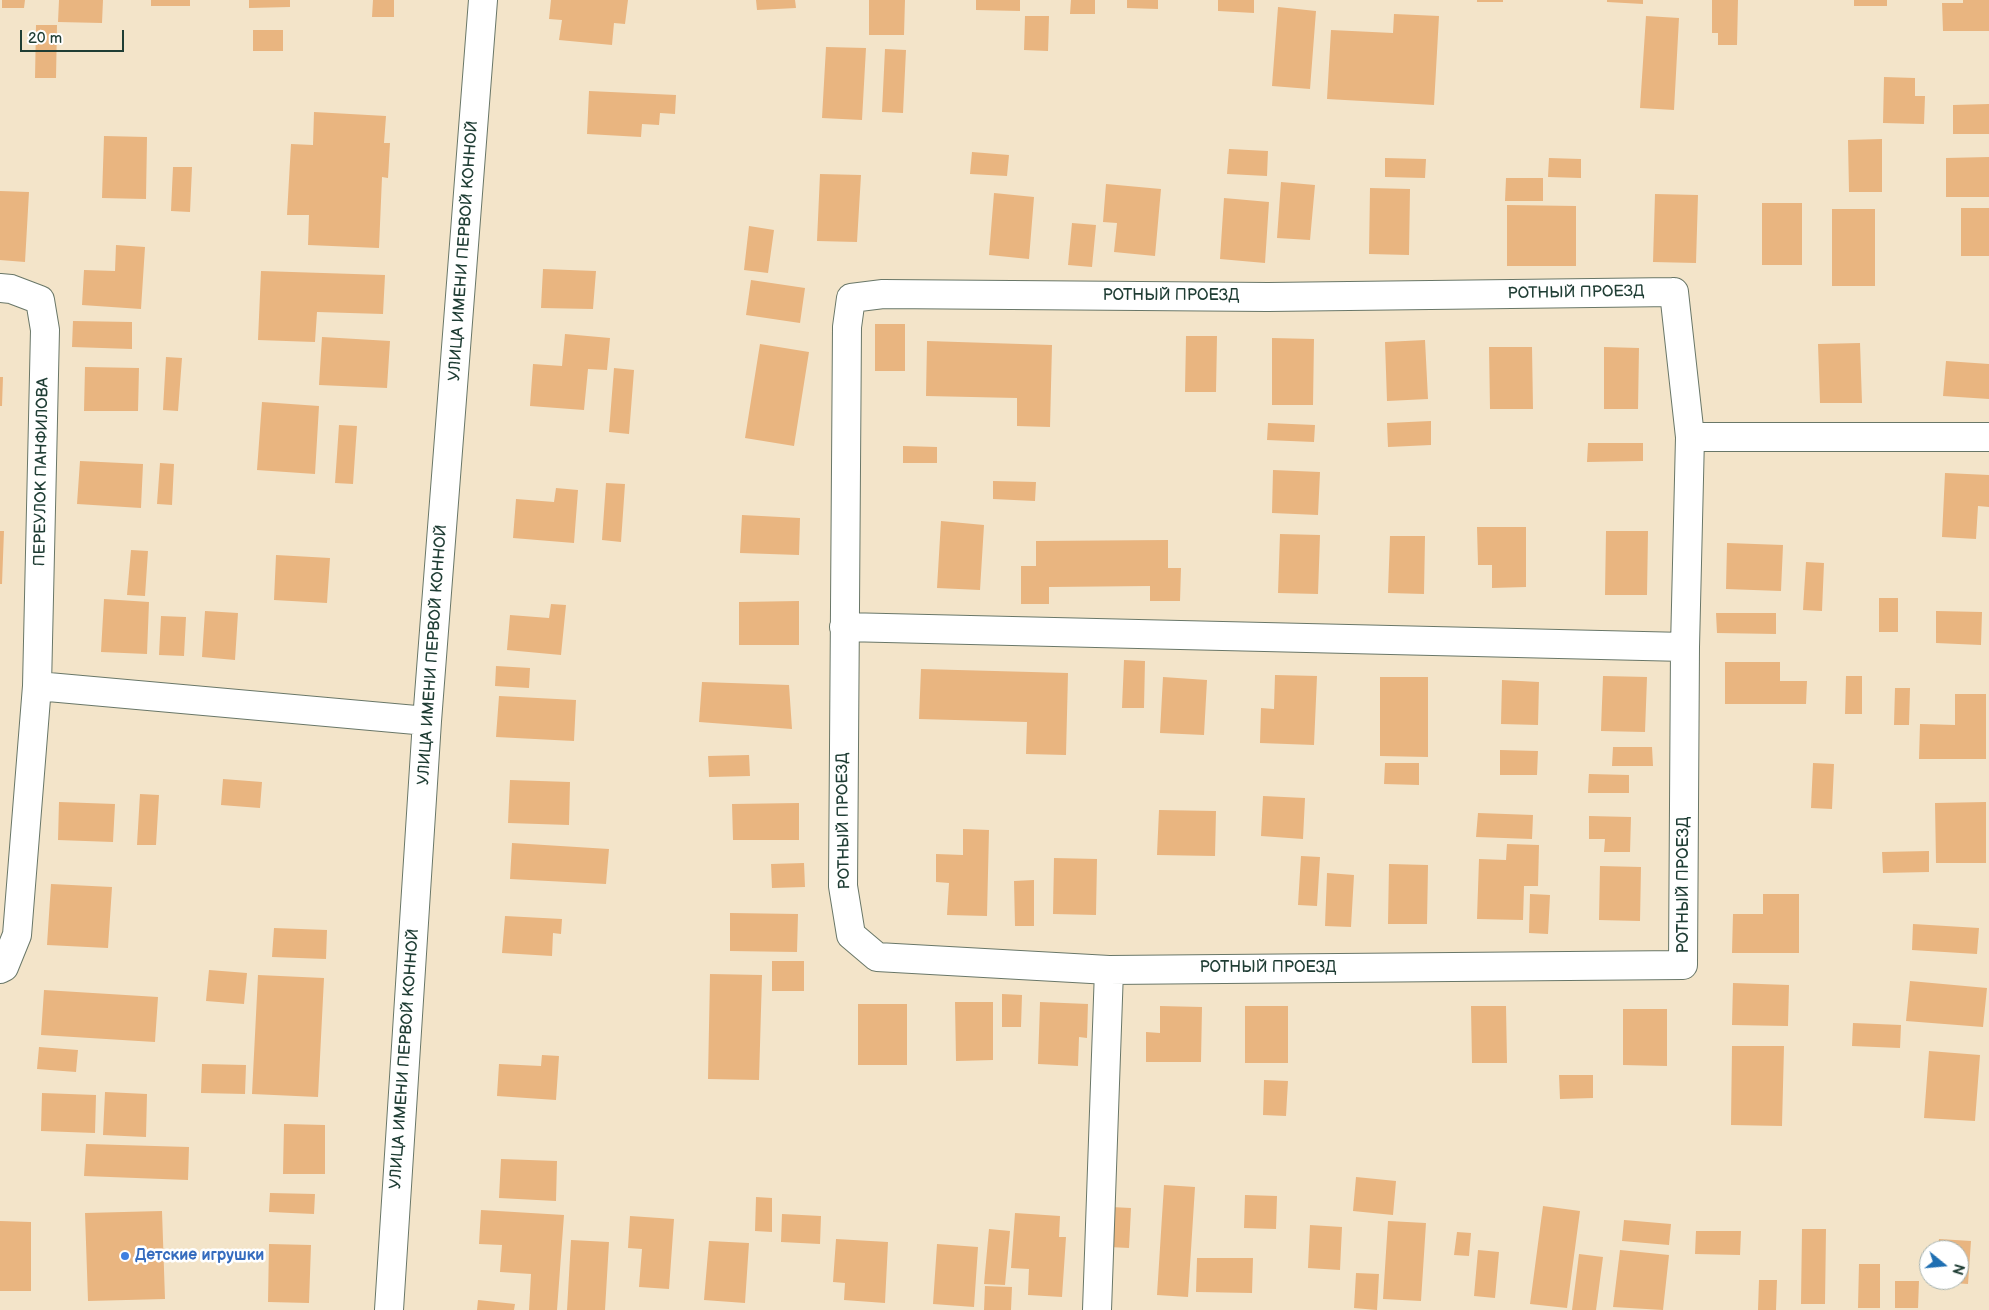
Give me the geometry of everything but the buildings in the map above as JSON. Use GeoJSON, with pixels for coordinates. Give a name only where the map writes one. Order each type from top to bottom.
{"type":"FeatureCollection","features":[{"type":"Feature","properties":{"kind":"street","name":"УЛИЦА ИМЕНИ ПЕРВОЙ КОННОЙ"},"geometry":{"type":"LineString","coordinates":[[389,1310],[427,721],[483,0]]}},
{"type":"Feature","properties":{"kind":"street","name":"ПЕРЕУЛОК ПАНФИЛОВА"},"geometry":{"type":"LineString","coordinates":[[0,288],[11,289],[40,300],[45,330],[37,686],[17,935],[4,967],[0,968]]}},
{"type":"Feature","properties":{"kind":"street","name":"РОТНЫЙ ПРОЕЗД"},"geometry":{"type":"LineString","coordinates":[[1674,292],[1690,437],[1685,647],[1683,965],[1108,970],[877,957],[851,935],[843,886],[844,628],[847,327],[851,298],[883,294],[1268,297],[1674,292]]}},
{"type":"Feature","properties":{"kind":"street"},"geometry":{"type":"LineString","coordinates":[[1690,437],[1989,437]]}},
{"type":"Feature","properties":{"kind":"street"},"geometry":{"type":"LineString","coordinates":[[844,628],[1685,647]]}},
{"type":"Feature","properties":{"kind":"street"},"geometry":{"type":"LineString","coordinates":[[37,686],[427,721]]}},
{"type":"Feature","properties":{"kind":"street"},"geometry":{"type":"LineString","coordinates":[[1097,1310],[1108,970]]}},
{"type":"Feature","properties":{"kind":"place","name":"Детские игрушки"},"geometry":{"type":"Point","coordinates":[125,1256]}}]}
